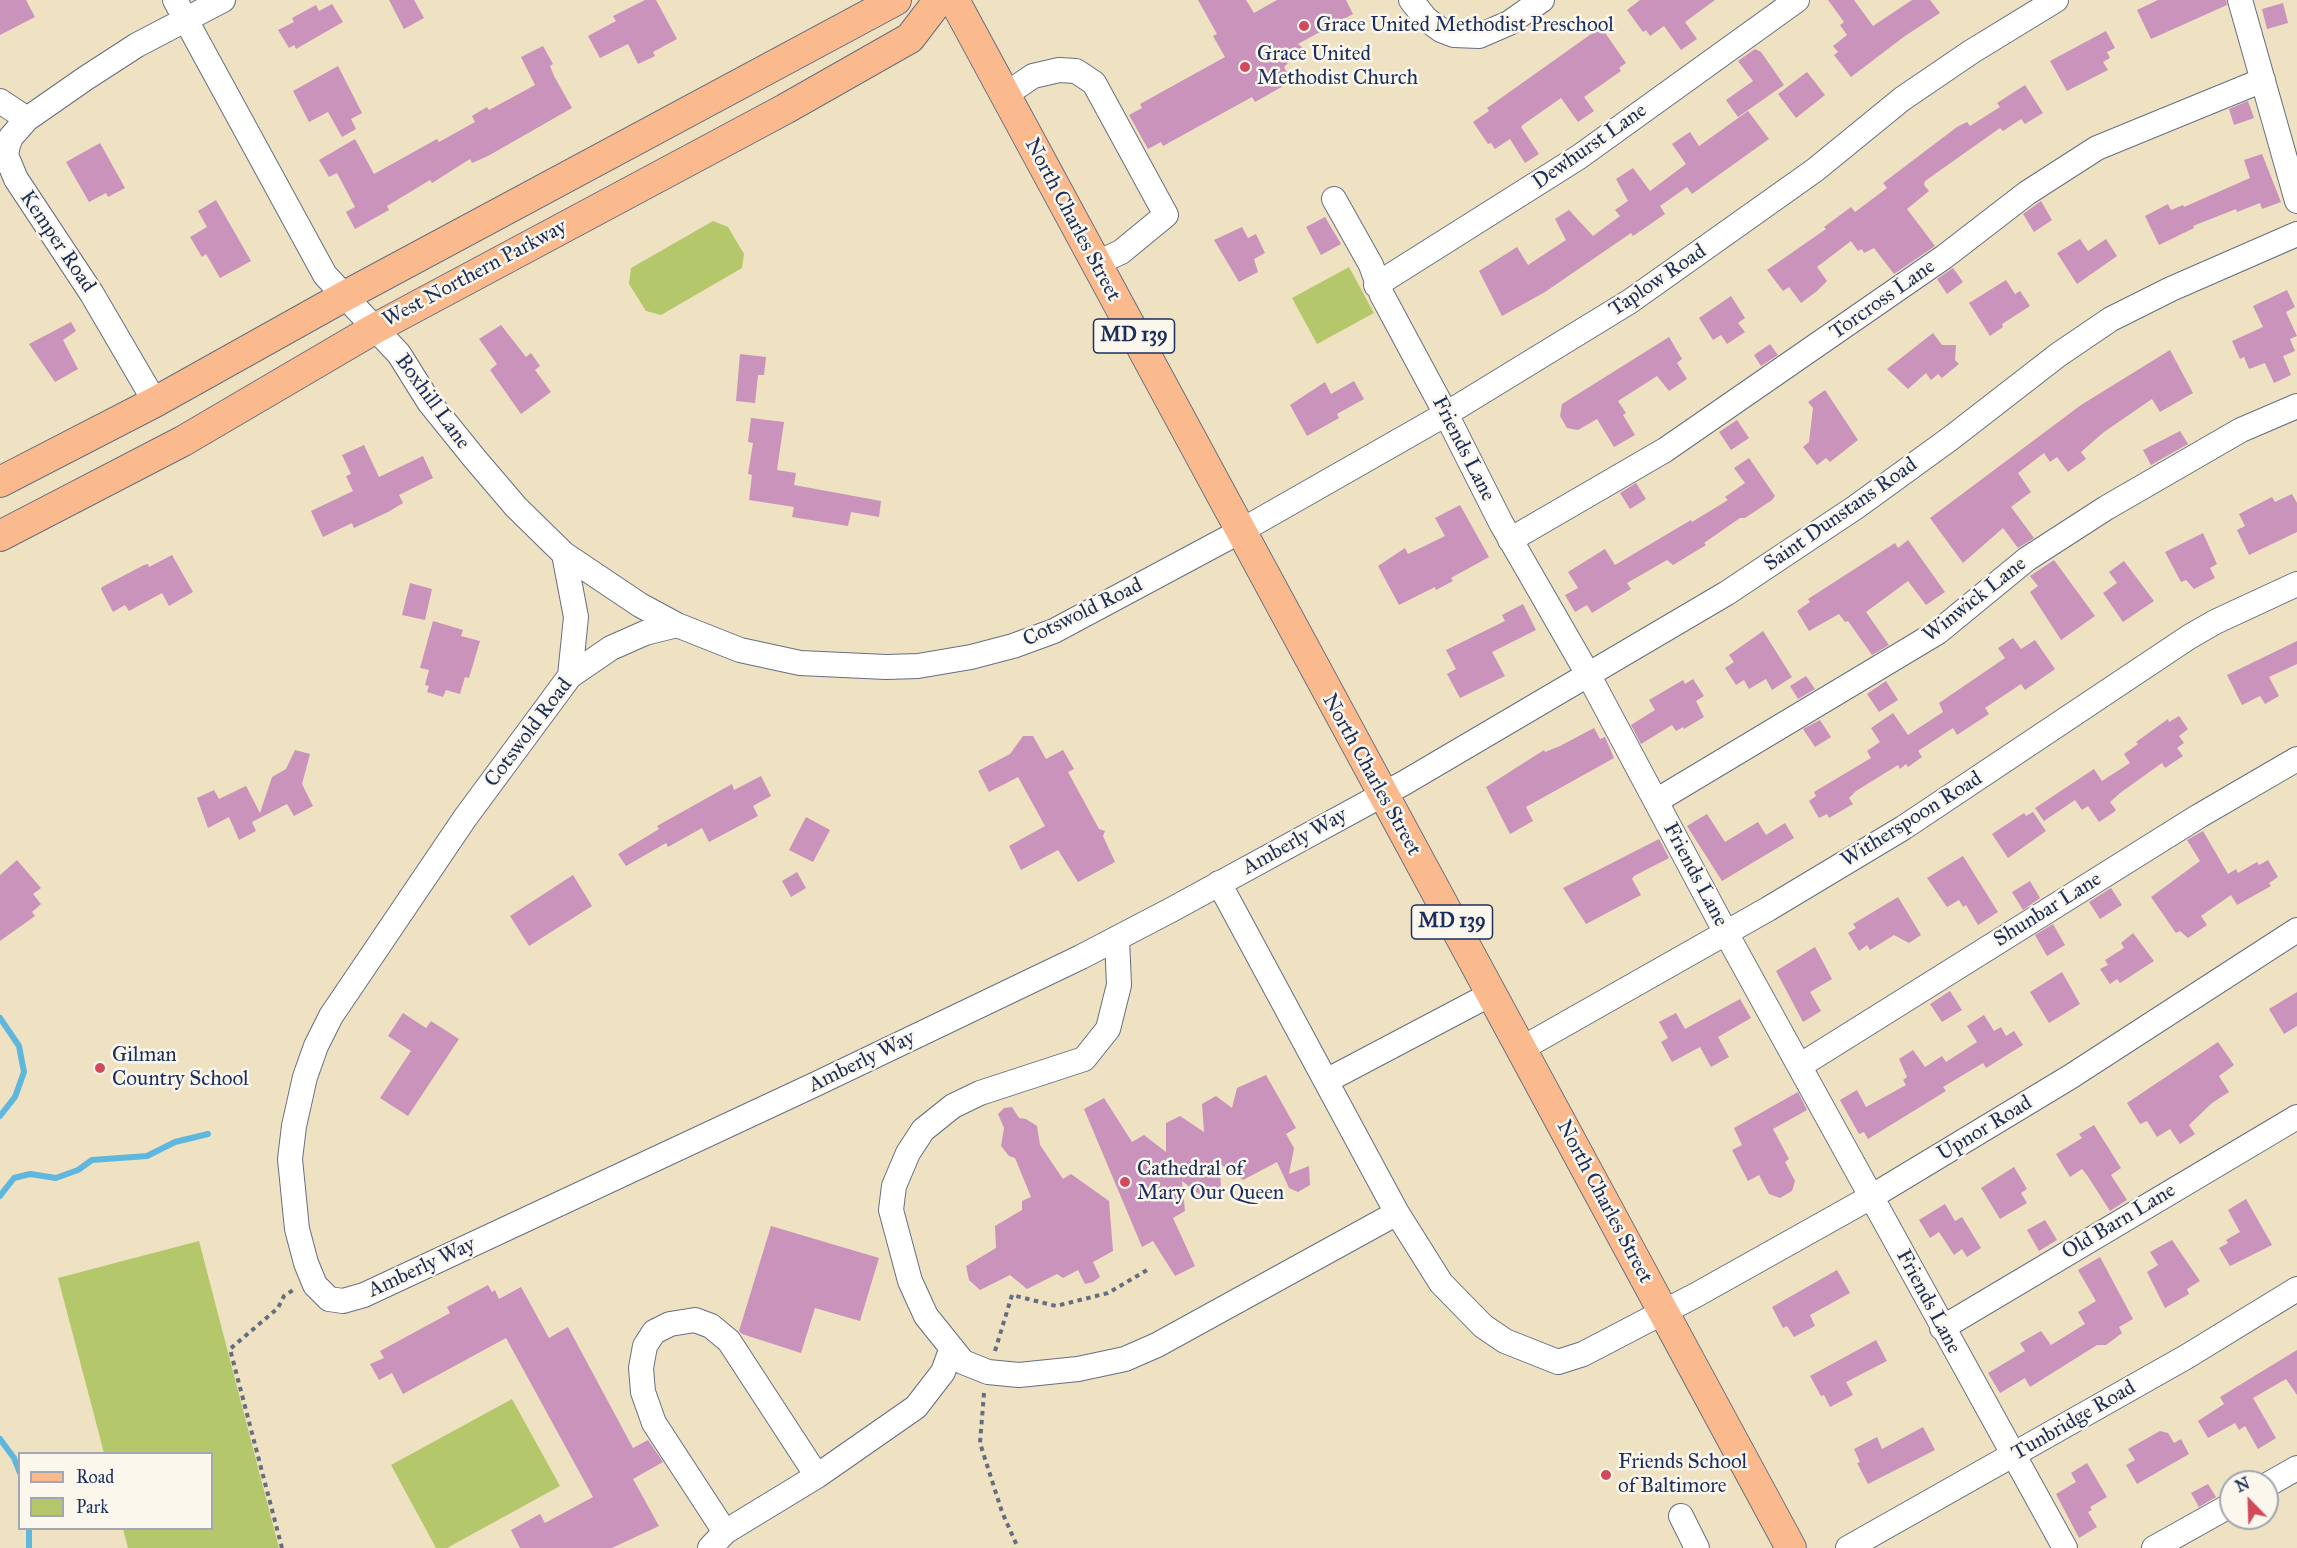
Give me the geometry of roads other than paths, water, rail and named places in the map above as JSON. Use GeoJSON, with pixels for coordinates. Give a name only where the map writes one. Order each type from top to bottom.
{"type":"FeatureCollection","features":[{"type":"Feature","properties":{"kind":"main road","name":"West Northern Parkway"},"geometry":{"type":"LineString","coordinates":[[0,482],[155,402],[344,297],[896,0]]}},
{"type":"Feature","properties":{"kind":"main road","name":"West Northern Parkway"},"geometry":{"type":"LineString","coordinates":[[0,536],[183,441],[374,329],[785,109],[910,38],[939,0]]}},
{"type":"Feature","properties":{"kind":"main road","name":"North Charles Street"},"geometry":{"type":"LineString","coordinates":[[954,0],[1239,532],[1791,1548]]}},
{"type":"Feature","properties":{"kind":"street","name":"Kemper Road"},"geometry":{"type":"LineString","coordinates":[[155,402],[92,294],[5,161],[6,155],[11,137],[27,119],[137,45],[181,10],[223,0]]}},
{"type":"Feature","properties":{"kind":"street"},"geometry":{"type":"LineString","coordinates":[[1411,0],[1425,19],[1441,30],[1454,35],[1479,36],[1509,23],[1542,0]]}},
{"type":"Feature","properties":{"kind":"street","name":"Dewhurst Lane"},"geometry":{"type":"LineString","coordinates":[[1377,285],[1579,157],[1797,0]]}},
{"type":"Feature","properties":{"kind":"street","name":"Taplow Road"},"geometry":{"type":"LineString","coordinates":[[1239,532],[1446,414],[1629,302],[1806,177],[1902,99],[1971,52],[2056,0]]}},
{"type":"Feature","properties":{"kind":"street"},"geometry":{"type":"LineString","coordinates":[[2240,0],[2297,201]]}},
{"type":"Feature","properties":{"kind":"street","name":"Boxhill Lane"},"geometry":{"type":"LineString","coordinates":[[181,10],[325,275],[399,354],[429,402],[516,507],[564,554],[640,605],[677,625]]}},
{"type":"Feature","properties":{"kind":"street"},"geometry":{"type":"LineString","coordinates":[[1005,95],[1033,76],[1059,70],[1076,72],[1094,82],[1166,215],[1121,252],[1095,264]]}},
{"type":"Feature","properties":{"kind":"street","name":"Torcross Lane"},"geometry":{"type":"LineString","coordinates":[[1510,540],[1665,450],[1944,257],[2027,193],[2097,148],[2263,80]]}},
{"type":"Feature","properties":{"kind":"street"},"geometry":{"type":"LineString","coordinates":[[0,101],[27,119]]}},
{"type":"Feature","properties":{"kind":"street","name":"Friends Lane"},"geometry":{"type":"LineString","coordinates":[[1334,199],[1371,265],[1377,285],[1510,540],[1589,676],[1726,933],[1801,1065],[2012,1456],[2065,1548]]}},
{"type":"Feature","properties":{"kind":"street","name":"Saint Dunstans Road"},"geometry":{"type":"LineString","coordinates":[[1382,795],[1589,676],[1727,593],[1856,507],[1951,438],[2058,355],[2111,320],[2171,289],[2297,234]]}},
{"type":"Feature","properties":{"kind":"street","name":"Winwick Lane"},"geometry":{"type":"LineString","coordinates":[[1656,801],[1938,632],[2027,559],[2106,508],[2241,430],[2297,406]]}},
{"type":"Feature","properties":{"kind":"street","name":"Cotswold Road"},"geometry":{"type":"LineString","coordinates":[[329,1299],[315,1285],[306,1263],[297,1229],[290,1159],[300,1097],[316,1046],[331,1016],[465,818],[570,676],[611,648],[645,633],[677,625],[740,650],[800,663],[886,668],[946,662],[1012,646],[1054,631],[1239,532]]}},
{"type":"Feature","properties":{"kind":"street"},"geometry":{"type":"LineString","coordinates":[[564,554],[576,617],[570,676]]}},
{"type":"Feature","properties":{"kind":"street","name":"Witherspoon Road"},"geometry":{"type":"LineString","coordinates":[[1521,1049],[1726,933],[1903,828],[2189,637],[2297,584]]}},
{"type":"Feature","properties":{"kind":"street","name":"Shunbar Lane"},"geometry":{"type":"LineString","coordinates":[[1801,1065],[2199,816],[2297,759]]}},
{"type":"Feature","properties":{"kind":"street","name":"Amberly Way"},"geometry":{"type":"LineString","coordinates":[[329,1299],[343,1300],[364,1295],[816,1084],[1117,939],[1382,795]]}},
{"type":"Feature","properties":{"kind":"street","name":"Upnor Road"},"geometry":{"type":"LineString","coordinates":[[1219,883],[1397,1213],[1441,1283],[1463,1308],[1505,1341],[1558,1362],[1583,1354],[1663,1312],[1871,1197],[2070,1077],[2297,930]]}},
{"type":"Feature","properties":{"kind":"street"},"geometry":{"type":"LineString","coordinates":[[1117,939],[1119,985],[1108,1029],[1084,1059],[980,1093],[953,1106],[923,1130],[908,1153],[894,1186],[891,1210],[910,1281],[926,1316],[951,1350],[963,1362],[988,1372],[1019,1375],[1078,1369],[1125,1359],[1157,1345],[1397,1213]]}},
{"type":"Feature","properties":{"kind":"street"},"geometry":{"type":"LineString","coordinates":[[1326,1081],[1491,994]]}},
{"type":"Feature","properties":{"kind":"street","name":"Old Barn Lane"},"geometry":{"type":"LineString","coordinates":[[1942,1328],[2297,1117]]}},
{"type":"Feature","properties":{"kind":"street","name":"Tunbridge Road"},"geometry":{"type":"LineString","coordinates":[[1848,1548],[2186,1357],[2297,1289]]}},
{"type":"Feature","properties":{"kind":"street"},"geometry":{"type":"LineString","coordinates":[[817,1476],[729,1341],[711,1326],[695,1320],[670,1324],[654,1332],[645,1346],[641,1368],[643,1392],[654,1423],[718,1540],[817,1476],[916,1407],[944,1372],[951,1350]]}},
{"type":"Feature","properties":{"kind":"street"},"geometry":{"type":"LineString","coordinates":[[2279,1478],[2297,1468]]}},
{"type":"Feature","properties":{"kind":"street"},"geometry":{"type":"LineString","coordinates":[[2154,1548],[2219,1512]]}},
{"type":"Feature","properties":{"kind":"street"},"geometry":{"type":"LineString","coordinates":[[1681,1516],[1697,1548]]}},
{"type":"Feature","properties":{"kind":"waterway"},"geometry":{"type":"LineString","coordinates":[[0,1018],[19,1046],[24,1072],[15,1097],[0,1116]]}},
{"type":"Feature","properties":{"kind":"waterway"},"geometry":{"type":"LineString","coordinates":[[0,1196],[14,1178],[30,1174],[56,1178],[78,1170],[92,1160],[147,1156],[175,1142],[208,1134]]}},
{"type":"Feature","properties":{"kind":"waterway"},"geometry":{"type":"LineString","coordinates":[[0,1439],[14,1458],[18,1468]]}},
{"type":"Feature","properties":{"kind":"waterway"},"geometry":{"type":"LineString","coordinates":[[29,1530],[29,1548]]}},
{"type":"Feature","properties":{"kind":"place","name":"Grace United Methodist Preschool"},"geometry":{"type":"Point","coordinates":[1304,26]}},
{"type":"Feature","properties":{"kind":"place","name":"Grace United Methodist Church"},"geometry":{"type":"Point","coordinates":[1245,67]}},
{"type":"Feature","properties":{"kind":"place","name":"Gilman Country School"},"geometry":{"type":"Point","coordinates":[100,1068]}},
{"type":"Feature","properties":{"kind":"place","name":"Cathedral of Mary Our Queen"},"geometry":{"type":"Point","coordinates":[1125,1182]}},
{"type":"Feature","properties":{"kind":"place","name":"Friends School of Baltimore"},"geometry":{"type":"Point","coordinates":[1606,1475]}}]}
